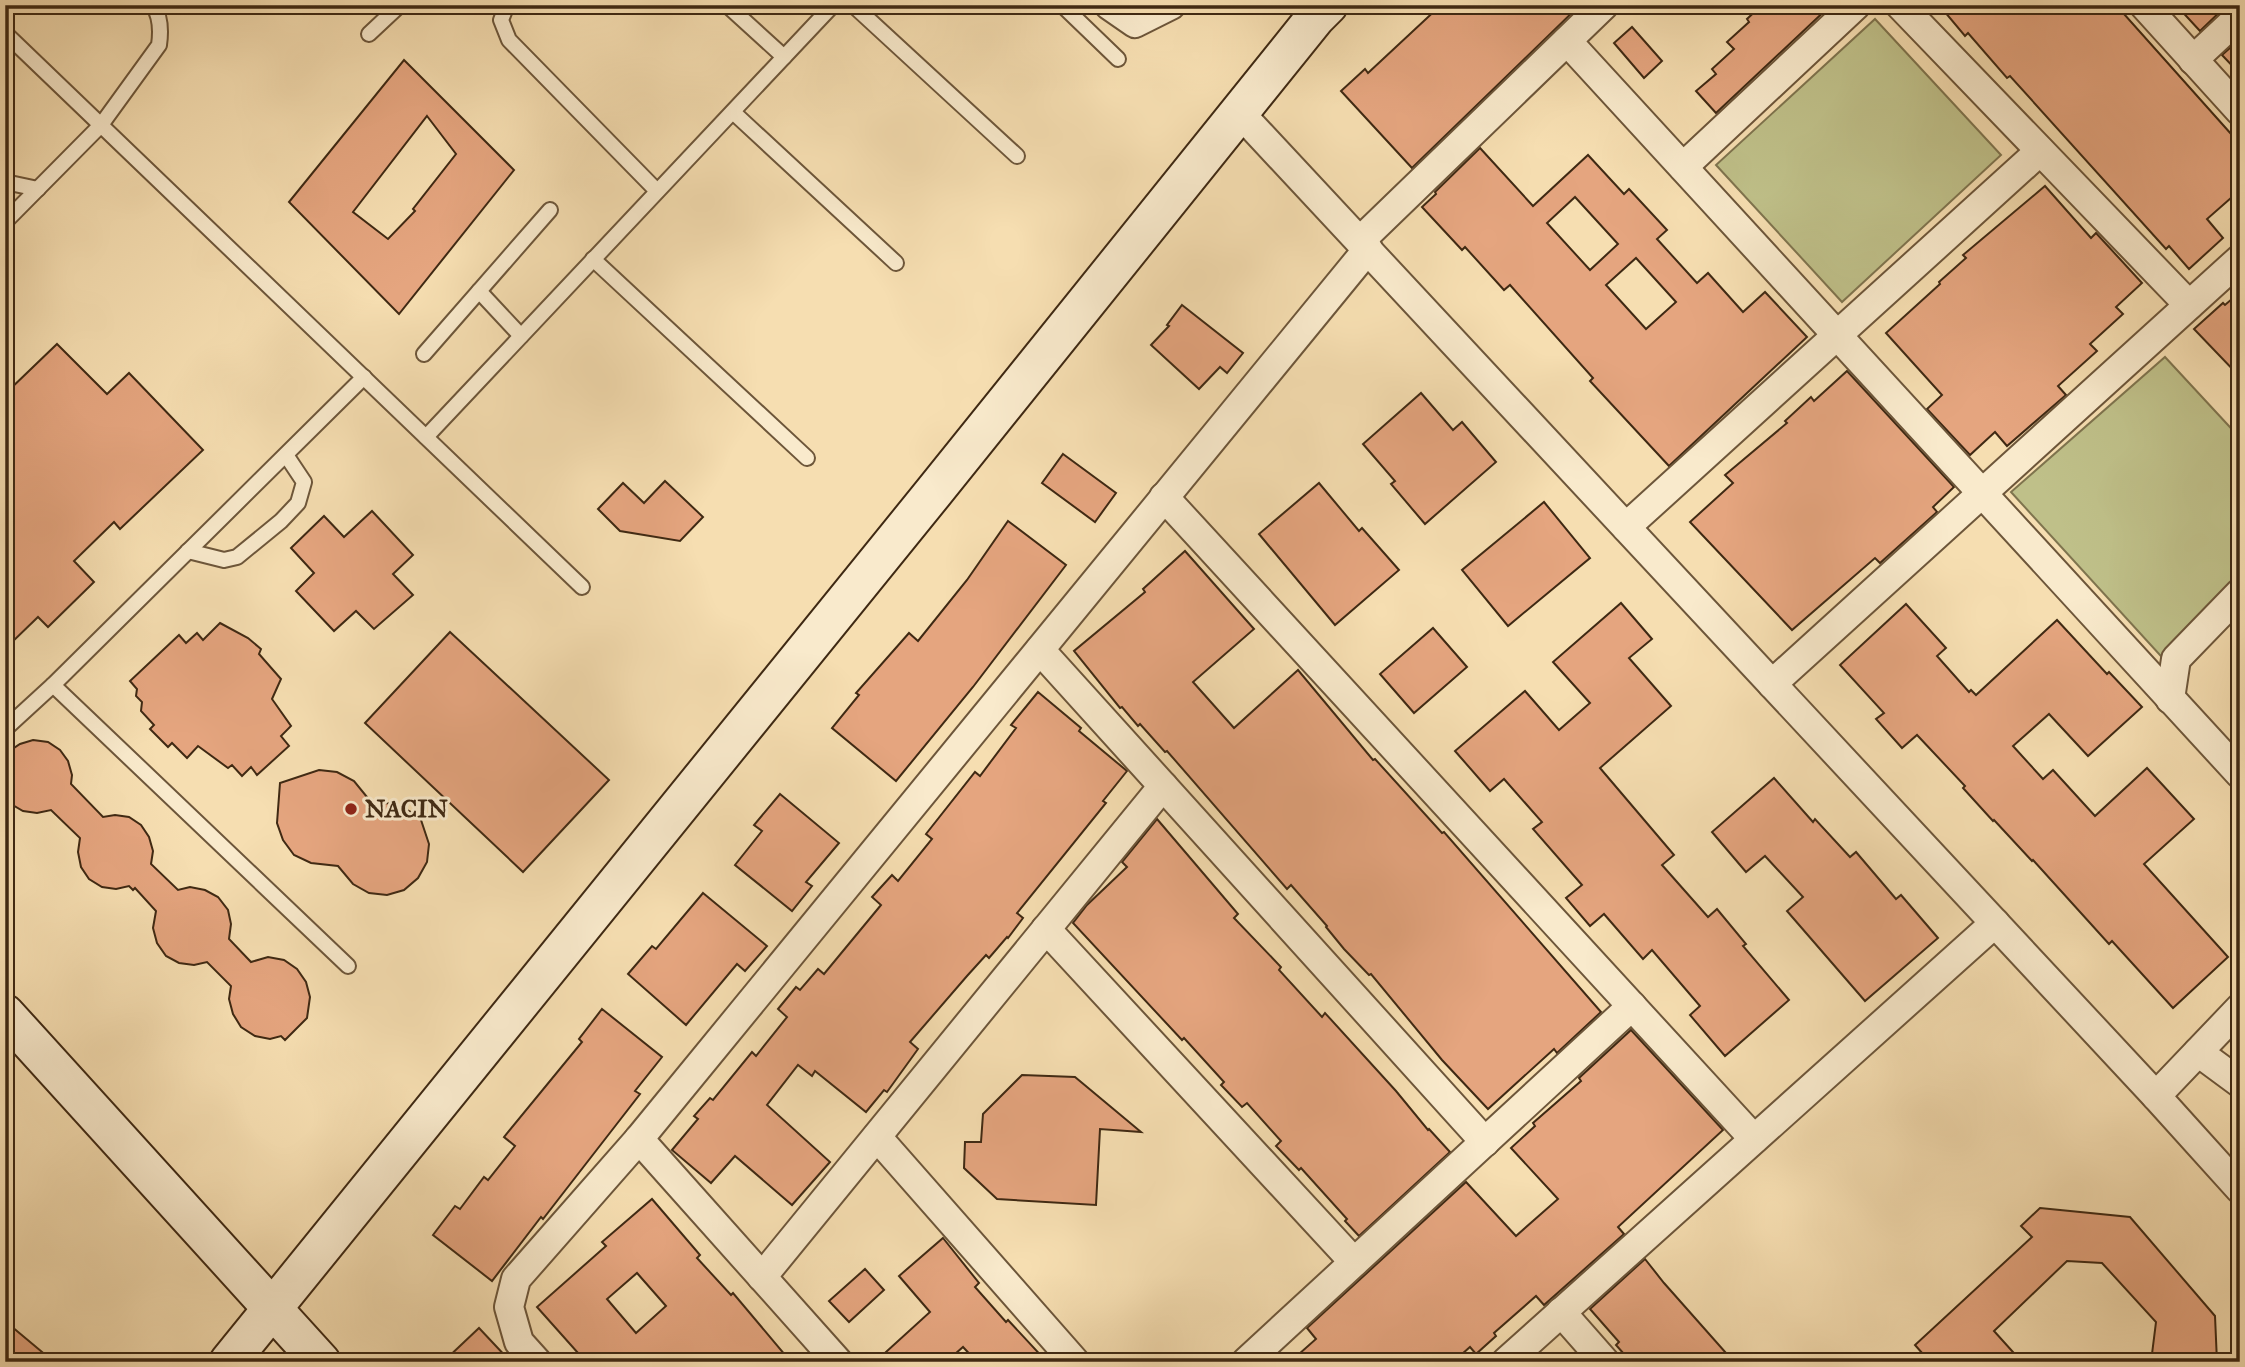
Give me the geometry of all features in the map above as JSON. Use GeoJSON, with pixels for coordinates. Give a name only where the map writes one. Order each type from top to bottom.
{"type":"FeatureCollection","features":[{"type":"Feature","properties":{"kind":"street"},"geometry":{"type":"LineString","coordinates":[[1109,5],[1135,23],[1171,5]]}},
{"type":"Feature","properties":{"kind":"street"},"geometry":{"type":"LineString","coordinates":[[229,1362],[1328,5]]}},
{"type":"Feature","properties":{"kind":"street"},"geometry":{"type":"LineString","coordinates":[[537,1362],[519,1342],[509,1307],[516,1279],[639,1139],[1164,498],[1364,245],[1604,5]]}},
{"type":"Feature","properties":{"kind":"street"},"geometry":{"type":"LineString","coordinates":[[1683,167],[1856,5]]}},
{"type":"Feature","properties":{"kind":"street"},"geometry":{"type":"LineString","coordinates":[[1900,5],[2189,306]]}},
{"type":"Feature","properties":{"kind":"street"},"geometry":{"type":"LineString","coordinates":[[2144,5],[2240,111]]}},
{"type":"Feature","properties":{"kind":"street"},"geometry":{"type":"LineString","coordinates":[[2193,60],[2240,16]]}},
{"type":"Feature","properties":{"kind":"street"},"geometry":{"type":"LineString","coordinates":[[1567,41],[2240,774]]}},
{"type":"Feature","properties":{"kind":"street"},"geometry":{"type":"LineString","coordinates":[[1240,112],[2240,1189]]}},
{"type":"Feature","properties":{"kind":"street"},"geometry":{"type":"LineString","coordinates":[[1626,527],[2040,151]]}},
{"type":"Feature","properties":{"kind":"street"},"geometry":{"type":"LineString","coordinates":[[1772,684],[2240,259]]}},
{"type":"Feature","properties":{"kind":"street"},"geometry":{"type":"LineString","coordinates":[[1164,498],[1754,1139]]}},
{"type":"Feature","properties":{"kind":"street"},"geometry":{"type":"LineString","coordinates":[[2170,699],[2176,659],[2240,593]]}},
{"type":"Feature","properties":{"kind":"street"},"geometry":{"type":"LineString","coordinates":[[1040,650],[1485,1142]]}},
{"type":"Feature","properties":{"kind":"street"},"geometry":{"type":"LineString","coordinates":[[762,1277],[1163,786]]}},
{"type":"Feature","properties":{"kind":"street"},"geometry":{"type":"LineString","coordinates":[[1506,1362],[1995,923]]}},
{"type":"Feature","properties":{"kind":"street"},"geometry":{"type":"LineString","coordinates":[[1046,929],[1354,1262]]}},
{"type":"Feature","properties":{"kind":"street"},"geometry":{"type":"LineString","coordinates":[[1246,1362],[1632,1006]]}},
{"type":"Feature","properties":{"kind":"street"},"geometry":{"type":"LineString","coordinates":[[2156,1096],[2240,1008]]}},
{"type":"Feature","properties":{"kind":"street"},"geometry":{"type":"LineString","coordinates":[[5,1014],[321,1362]]}},
{"type":"Feature","properties":{"kind":"street"},"geometry":{"type":"LineString","coordinates":[[2198,1052],[2240,1083]]}},
{"type":"Feature","properties":{"kind":"street"},"geometry":{"type":"LineString","coordinates":[[877,1137],[1075,1362]]}},
{"type":"Feature","properties":{"kind":"street"},"geometry":{"type":"LineString","coordinates":[[639,1139],[838,1362]]}},
{"type":"Feature","properties":{"kind":"street"},"geometry":{"type":"LineString","coordinates":[[1561,1312],[1605,1362]]}},
{"type":"Feature","properties":{"kind":"lane"},"geometry":{"type":"LineString","coordinates":[[5,222],[101,125],[159,45],[161,30],[153,5]]}},
{"type":"Feature","properties":{"kind":"lane"},"geometry":{"type":"LineString","coordinates":[[369,34],[400,5]]}},
{"type":"Feature","properties":{"kind":"lane"},"geometry":{"type":"LineString","coordinates":[[507,5],[501,20],[509,40],[657,191]]}},
{"type":"Feature","properties":{"kind":"lane"},"geometry":{"type":"LineString","coordinates":[[727,5],[784,57]]}},
{"type":"Feature","properties":{"kind":"lane"},"geometry":{"type":"LineString","coordinates":[[426,437],[833,5]]}},
{"type":"Feature","properties":{"kind":"lane"},"geometry":{"type":"LineString","coordinates":[[853,5],[1017,156]]}},
{"type":"Feature","properties":{"kind":"lane"},"geometry":{"type":"LineString","coordinates":[[1062,5],[1118,59]]}},
{"type":"Feature","properties":{"kind":"lane"},"geometry":{"type":"LineString","coordinates":[[5,33],[582,587]]}},
{"type":"Feature","properties":{"kind":"lane"},"geometry":{"type":"LineString","coordinates":[[733,112],[896,263]]}},
{"type":"Feature","properties":{"kind":"lane"},"geometry":{"type":"LineString","coordinates":[[5,182],[38,189]]}},
{"type":"Feature","properties":{"kind":"lane"},"geometry":{"type":"LineString","coordinates":[[424,354],[550,210]]}},
{"type":"Feature","properties":{"kind":"lane"},"geometry":{"type":"LineString","coordinates":[[593,259],[807,458]]}},
{"type":"Feature","properties":{"kind":"lane"},"geometry":{"type":"LineString","coordinates":[[479,291],[521,336]]}},
{"type":"Feature","properties":{"kind":"lane"},"geometry":{"type":"LineString","coordinates":[[5,729],[364,377]]}},
{"type":"Feature","properties":{"kind":"lane"},"geometry":{"type":"LineString","coordinates":[[188,551],[224,560],[237,557],[281,520],[298,503],[304,482],[286,455]]}},
{"type":"Feature","properties":{"kind":"lane"},"geometry":{"type":"LineString","coordinates":[[52,685],[348,966]]}},
{"type":"Feature","properties":{"kind":"green space"},"geometry":{"type":"Polygon","coordinates":[[[1875,19],[2001,155],[1842,302],[1716,165],[1875,19]]]}},
{"type":"Feature","properties":{"kind":"green space"},"geometry":{"type":"Polygon","coordinates":[[[2165,357],[2240,438],[2240,589],[2170,666],[2011,492],[2165,357]]]}},
{"type":"Feature","properties":{"kind":"building"},"geometry":{"type":"Polygon","coordinates":[[[1441,5],[1580,5],[1412,168],[1341,91],[1365,69],[1368,73],[1441,5]]]}},
{"type":"Feature","properties":{"kind":"building"},"geometry":{"type":"Polygon","coordinates":[[[1762,5],[1831,5],[1716,113],[1696,91],[1716,74],[1712,69],[1734,49],[1727,42],[1749,22],[1747,19],[1762,5]]]}},
{"type":"Feature","properties":{"kind":"building"},"geometry":{"type":"Polygon","coordinates":[[[1939,5],[2116,5],[2240,144],[2240,190],[2207,219],[2223,238],[2189,269],[2169,246],[2166,249],[2010,76],[2007,78],[1968,33],[1965,36],[1939,5]]]}},
{"type":"Feature","properties":{"kind":"building"},"geometry":{"type":"Polygon","coordinates":[[[2176,5],[2227,5],[2200,31],[2176,5]]]}},
{"type":"Feature","properties":{"kind":"building"},"geometry":{"type":"Polygon","coordinates":[[[1632,27],[1662,61],[1644,78],[1614,43],[1632,27]]]}},
{"type":"Feature","properties":{"kind":"building"},"geometry":{"type":"Polygon","coordinates":[[[2240,39],[2240,74],[2222,55],[2240,39]]]}},
{"type":"Feature","properties":{"kind":"building"},"geometry":{"type":"Polygon","coordinates":[[[404,60],[514,170],[399,314],[289,202],[404,60]],[[427,116],[353,212],[388,239],[415,211],[413,209],[456,154],[427,116]]]}},
{"type":"Feature","properties":{"kind":"building"},"geometry":{"type":"Polygon","coordinates":[[[1480,148],[1533,206],[1588,155],[1624,194],[1629,189],[1667,230],[1657,239],[1697,283],[1708,273],[1743,312],[1765,292],[1807,337],[1669,466],[1590,381],[1593,378],[1510,285],[1504,290],[1465,247],[1462,250],[1422,207],[1480,148]],[[1575,197],[1547,223],[1590,270],[1618,244],[1575,197]],[[1636,258],[1606,285],[1646,329],[1676,302],[1636,258]]]}},
{"type":"Feature","properties":{"kind":"building"},"geometry":{"type":"Polygon","coordinates":[[[2045,186],[2091,238],[2096,233],[2142,283],[2116,307],[2123,314],[2090,344],[2097,351],[2058,386],[2066,395],[2007,446],[1995,432],[1970,455],[1927,409],[1942,395],[1886,333],[1966,258],[1963,255],[2045,186]]]}},
{"type":"Feature","properties":{"kind":"building"},"geometry":{"type":"Polygon","coordinates":[[[2240,292],[2240,377],[2194,329],[2240,292]]]}},
{"type":"Feature","properties":{"kind":"building"},"geometry":{"type":"Polygon","coordinates":[[[1182,305],[1243,353],[1227,373],[1220,367],[1199,389],[1151,345],[1169,326],[1167,325],[1182,305]]]}},
{"type":"Feature","properties":{"kind":"building"},"geometry":{"type":"Polygon","coordinates":[[[57,344],[107,394],[129,373],[203,450],[120,529],[114,522],[74,561],[94,582],[48,627],[38,617],[5,649],[5,394],[57,344]]]}},
{"type":"Feature","properties":{"kind":"building"},"geometry":{"type":"Polygon","coordinates":[[[1847,371],[1954,487],[1933,507],[1937,512],[1880,563],[1875,558],[1792,630],[1690,522],[1733,483],[1725,475],[1787,423],[1785,421],[1811,397],[1814,401],[1847,371]]]}},
{"type":"Feature","properties":{"kind":"building"},"geometry":{"type":"Polygon","coordinates":[[[1421,393],[1453,430],[1462,422],[1496,462],[1425,524],[1391,484],[1395,481],[1363,444],[1421,393]]]}},
{"type":"Feature","properties":{"kind":"building"},"geometry":{"type":"Polygon","coordinates":[[[1063,454],[1116,493],[1095,522],[1042,483],[1063,454]]]}},
{"type":"Feature","properties":{"kind":"building"},"geometry":{"type":"Polygon","coordinates":[[[665,481],[703,517],[680,541],[620,531],[598,509],[623,483],[644,503],[665,481]]]}},
{"type":"Feature","properties":{"kind":"building"},"geometry":{"type":"Polygon","coordinates":[[[1319,483],[1359,531],[1362,528],[1399,570],[1335,625],[1259,534],[1319,483]]]}},
{"type":"Feature","properties":{"kind":"building"},"geometry":{"type":"Polygon","coordinates":[[[1544,502],[1590,558],[1508,626],[1462,570],[1544,502]]]}},
{"type":"Feature","properties":{"kind":"building"},"geometry":{"type":"Polygon","coordinates":[[[372,511],[413,555],[393,574],[413,595],[374,629],[356,611],[334,631],[296,591],[314,573],[291,548],[324,516],[344,537],[372,511]]]}},
{"type":"Feature","properties":{"kind":"building"},"geometry":{"type":"Polygon","coordinates":[[[1008,521],[1066,565],[973,687],[896,781],[832,728],[859,695],[856,693],[909,633],[918,641],[967,580],[1008,521]]]}},
{"type":"Feature","properties":{"kind":"building"},"geometry":{"type":"Polygon","coordinates":[[[1185,551],[1254,629],[1193,682],[1234,728],[1298,670],[1373,760],[1375,759],[1442,833],[1444,832],[1601,1012],[1557,1053],[1554,1049],[1488,1109],[1442,1060],[1371,974],[1344,949],[1291,885],[1287,889],[1167,751],[1120,708],[1074,651],[1145,592],[1143,589],[1185,551]]]}},
{"type":"Feature","properties":{"kind":"building"},"geometry":{"type":"Polygon","coordinates":[[[1621,603],[1652,639],[1629,658],[1671,706],[1600,768],[1674,855],[1662,865],[1708,917],[1717,909],[1746,944],[1743,946],[1789,1000],[1725,1056],[1690,1015],[1700,1006],[1652,950],[1643,959],[1604,914],[1590,926],[1566,898],[1582,885],[1533,829],[1542,822],[1504,779],[1490,791],[1455,751],[1525,691],[1559,730],[1590,703],[1553,662],[1621,603]]]}},
{"type":"Feature","properties":{"kind":"building"},"geometry":{"type":"Polygon","coordinates":[[[1906,604],[1946,648],[1937,656],[1969,692],[1971,690],[1976,695],[2057,620],[2142,707],[2088,756],[2049,714],[2013,746],[2043,779],[2053,770],[2095,816],[2147,768],[2194,819],[2144,864],[2228,957],[2173,1008],[2112,941],[2109,944],[2033,860],[1993,821],[1963,788],[1965,786],[1917,735],[1902,748],[1876,719],[1884,713],[1840,665],[1906,604]]]}},
{"type":"Feature","properties":{"kind":"building"},"geometry":{"type":"Polygon","coordinates":[[[220,623],[248,638],[261,649],[259,654],[281,679],[272,699],[291,726],[281,736],[289,746],[257,775],[251,767],[242,776],[232,765],[228,768],[198,746],[187,758],[172,743],[168,747],[150,729],[154,725],[141,711],[142,702],[136,696],[137,689],[130,681],[179,635],[186,643],[197,633],[203,640],[220,623]]]}},
{"type":"Feature","properties":{"kind":"building"},"geometry":{"type":"Polygon","coordinates":[[[1433,628],[1467,667],[1414,713],[1380,674],[1433,628]]]}},
{"type":"Feature","properties":{"kind":"building"},"geometry":{"type":"Polygon","coordinates":[[[450,632],[609,780],[523,872],[365,723],[450,632]]]}},
{"type":"Feature","properties":{"kind":"building"},"geometry":{"type":"Polygon","coordinates":[[[1038,692],[1127,771],[1103,801],[1106,803],[1017,913],[1023,918],[1008,938],[989,958],[986,955],[910,1042],[918,1049],[887,1092],[884,1090],[866,1112],[815,1071],[812,1076],[798,1065],[767,1105],[830,1162],[792,1205],[735,1156],[711,1183],[672,1150],[698,1119],[694,1116],[710,1098],[713,1100],[752,1052],[756,1056],[787,1017],[778,1009],[796,987],[800,990],[818,969],[824,974],[881,905],[872,897],[892,875],[898,881],[932,839],[926,834],[975,772],[980,776],[1016,728],[1011,725],[1038,692]]]}},
{"type":"Feature","properties":{"kind":"building"},"geometry":{"type":"Polygon","coordinates":[[[33,740],[48,742],[60,750],[68,761],[72,775],[71,784],[103,817],[129,817],[141,825],[149,837],[153,851],[151,864],[178,890],[190,887],[205,890],[218,897],[228,910],[231,924],[229,939],[251,962],[268,957],[284,960],[297,969],[306,982],[310,997],[307,1018],[285,1040],[281,1036],[270,1039],[255,1036],[241,1027],[233,1014],[229,999],[231,986],[207,962],[194,965],[179,963],[166,956],[157,943],[153,928],[156,911],[135,888],[102,887],[89,879],[81,867],[78,852],[80,838],[51,810],[37,813],[23,811],[11,804],[5,796],[5,757],[20,744],[33,740]]]}},
{"type":"Feature","properties":{"kind":"building"},"geometry":{"type":"Polygon","coordinates":[[[319,770],[337,772],[354,781],[371,802],[396,804],[420,817],[429,844],[427,862],[418,878],[404,890],[387,895],[369,893],[353,884],[338,866],[311,863],[294,855],[283,840],[277,823],[280,783],[319,770]]]}},
{"type":"Feature","properties":{"kind":"building"},"geometry":{"type":"Polygon","coordinates":[[[1774,778],[1813,822],[1815,819],[1850,857],[1856,852],[1896,899],[1901,895],[1938,938],[1865,1001],[1787,911],[1803,897],[1765,856],[1746,872],[1712,832],[1774,778]]]}},
{"type":"Feature","properties":{"kind":"building"},"geometry":{"type":"Polygon","coordinates":[[[780,794],[839,843],[806,882],[812,886],[792,911],[735,865],[762,831],[754,825],[780,794]]]}},
{"type":"Feature","properties":{"kind":"building"},"geometry":{"type":"Polygon","coordinates":[[[1157,819],[1238,914],[1234,918],[1281,967],[1279,970],[1322,1017],[1325,1013],[1450,1152],[1359,1236],[1301,1168],[1299,1170],[1276,1146],[1281,1141],[1247,1103],[1242,1107],[1221,1085],[1224,1082],[1184,1038],[1182,1040],[1073,923],[1087,905],[1127,867],[1122,862],[1157,819]]]}},
{"type":"Feature","properties":{"kind":"building"},"geometry":{"type":"Polygon","coordinates":[[[703,893],[767,946],[745,971],[737,964],[686,1025],[628,974],[652,946],[656,949],[703,893]]]}},
{"type":"Feature","properties":{"kind":"building"},"geometry":{"type":"Polygon","coordinates":[[[602,1009],[662,1057],[635,1091],[640,1094],[492,1281],[433,1235],[455,1206],[460,1209],[484,1177],[488,1180],[515,1146],[504,1137],[582,1042],[579,1039],[602,1009]]]}},
{"type":"Feature","properties":{"kind":"building"},"geometry":{"type":"Polygon","coordinates":[[[1631,1030],[1723,1130],[1618,1227],[1624,1234],[1544,1305],[1536,1296],[1494,1333],[1496,1336],[1476,1354],[1470,1347],[1453,1362],[1290,1362],[1316,1339],[1307,1328],[1466,1182],[1516,1236],[1558,1199],[1511,1148],[1535,1126],[1533,1123],[1581,1081],[1579,1078],[1631,1030]]]}},
{"type":"Feature","properties":{"kind":"building"},"geometry":{"type":"Polygon","coordinates":[[[1022,1075],[1075,1077],[1141,1132],[1100,1129],[1096,1205],[997,1199],[964,1168],[965,1142],[981,1142],[983,1114],[1022,1075]]]}},
{"type":"Feature","properties":{"kind":"building"},"geometry":{"type":"Polygon","coordinates":[[[652,1199],[700,1255],[697,1258],[731,1295],[733,1293],[791,1362],[586,1362],[537,1307],[606,1246],[602,1242],[652,1199]],[[637,1273],[607,1299],[636,1333],[666,1306],[637,1273]]]}},
{"type":"Feature","properties":{"kind":"building"},"geometry":{"type":"Polygon","coordinates":[[[2040,1208],[2130,1217],[2215,1316],[2217,1362],[2151,1362],[2156,1322],[2102,1263],[2067,1261],[1994,1331],[2022,1362],[1930,1362],[1915,1345],[2032,1237],[2021,1226],[2040,1208]]]}},
{"type":"Feature","properties":{"kind":"building"},"geometry":{"type":"Polygon","coordinates":[[[943,1238],[979,1283],[975,1287],[1047,1362],[977,1362],[963,1347],[946,1362],[875,1362],[930,1312],[899,1276],[943,1238]]]}},
{"type":"Feature","properties":{"kind":"building"},"geometry":{"type":"Polygon","coordinates":[[[1645,1259],[1734,1362],[1631,1362],[1616,1345],[1619,1342],[1590,1309],[1645,1259]]]}},
{"type":"Feature","properties":{"kind":"building"},"geometry":{"type":"Polygon","coordinates":[[[865,1269],[884,1290],[849,1322],[829,1301],[865,1269]]]}},
{"type":"Feature","properties":{"kind":"building"},"geometry":{"type":"Polygon","coordinates":[[[5,1321],[54,1362],[5,1362],[5,1321]]]}},
{"type":"Feature","properties":{"kind":"building"},"geometry":{"type":"Polygon","coordinates":[[[479,1328],[511,1362],[443,1362],[479,1328]]]}},
{"type":"Feature","properties":{"kind":"place","name":"NACIN"},"geometry":{"type":"Point","coordinates":[351,809]}}]}
